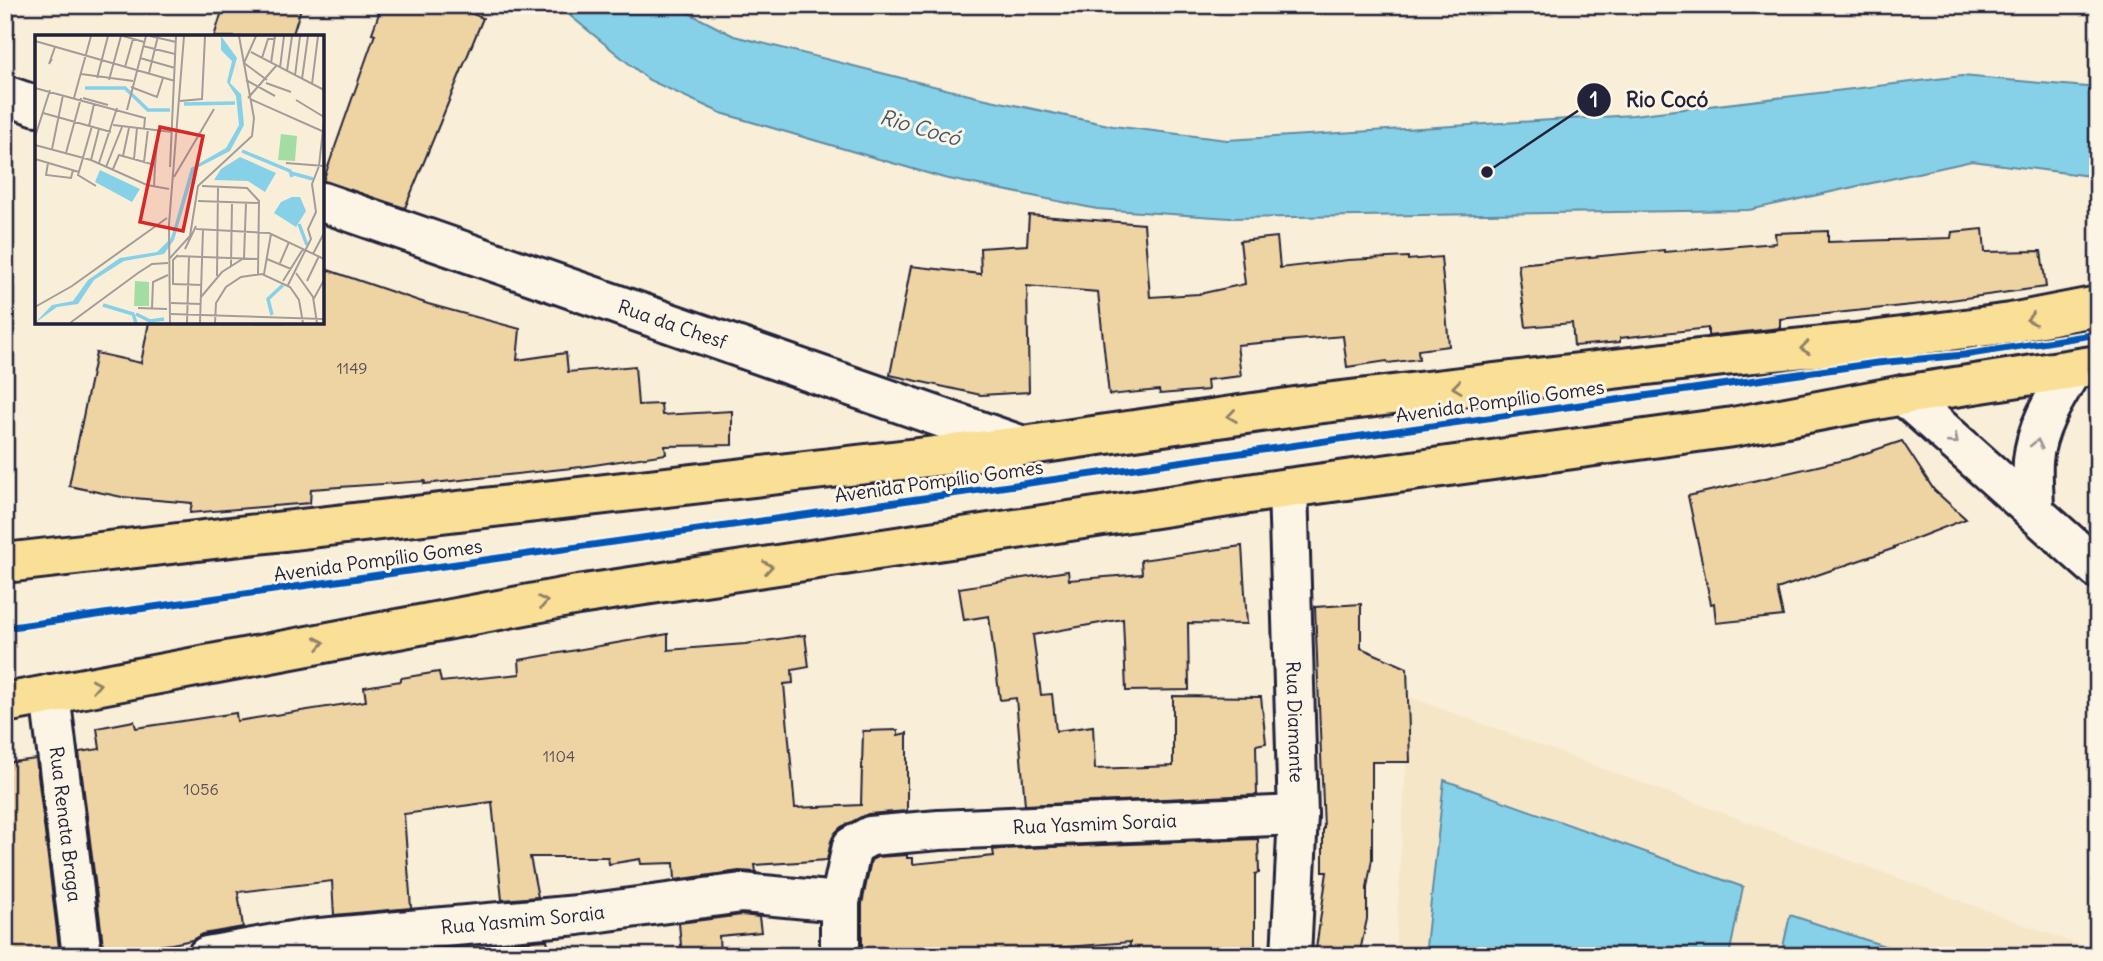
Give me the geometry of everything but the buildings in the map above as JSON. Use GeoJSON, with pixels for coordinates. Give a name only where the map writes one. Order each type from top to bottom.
{"type":"FeatureCollection","features":[{"type":"Feature","properties":{"kind":"main road","name":"Avenida Pompílio Gomes"},"geometry":{"type":"LineString","coordinates":[[5,563],[1023,446],[1316,404],[2011,323],[2098,306]]}},
{"type":"Feature","properties":{"kind":"main road"},"geometry":{"type":"LineString","coordinates":[[5,703],[578,595],[1288,488],[1734,427],[1903,395],[2085,367]]}},
{"type":"Feature","properties":{"kind":"street"},"geometry":{"type":"LineString","coordinates":[[5,95],[35,105]]}},
{"type":"Feature","properties":{"kind":"street","name":"Rua da Chesf"},"geometry":{"type":"LineString","coordinates":[[324,203],[1023,446]]}},
{"type":"Feature","properties":{"kind":"street"},"geometry":{"type":"LineString","coordinates":[[2034,512],[2033,460],[2040,430],[2051,405],[2085,367]]}},
{"type":"Feature","properties":{"kind":"street"},"geometry":{"type":"LineString","coordinates":[[1903,395],[2098,569]]}},
{"type":"Feature","properties":{"kind":"street","name":"Rua Diamante"},"geometry":{"type":"LineString","coordinates":[[1288,488],[1298,815],[1292,956]]}},
{"type":"Feature","properties":{"kind":"street","name":"Rua Renata Braga"},"geometry":{"type":"LineString","coordinates":[[50,694],[82,956]]}},
{"type":"Feature","properties":{"kind":"street","name":"Rua Yasmim Soraia"},"geometry":{"type":"LineString","coordinates":[[207,956],[298,940],[578,915],[742,893],[840,902],[852,846],[870,836],[939,830],[1298,815]]}},
{"type":"Feature","properties":{"kind":"street"},"geometry":{"type":"LineString","coordinates":[[839,956],[840,902]]}},
{"type":"Feature","properties":{"kind":"shaded area"},"geometry":{"type":"Polygon","coordinates":[[[1410,697],[2098,952],[2098,956],[1395,956],[1410,697]]]}},
{"type":"Feature","properties":{"kind":"water","name":"Rio Cocó"},"geometry":{"type":"Polygon","coordinates":[[[557,5],[673,5],[734,36],[977,97],[1113,126],[1227,140],[1633,115],[1962,76],[2098,88],[2098,177],[1972,161],[1749,210],[1230,218],[1097,209],[944,178],[721,113],[649,80],[557,5]]]}},
{"type":"Feature","properties":{"kind":"water"},"geometry":{"type":"Polygon","coordinates":[[[1444,780],[1743,887],[1729,956],[1425,956],[1444,780]]]}},
{"type":"Feature","properties":{"kind":"water"},"geometry":{"type":"Polygon","coordinates":[[[1790,915],[1915,956],[1781,956],[1790,915]]]}},
{"type":"Feature","properties":{"kind":"cycle path"},"geometry":{"type":"LineString","coordinates":[[5,628],[1877,363],[1964,355],[2098,334]]}},
{"type":"Feature","properties":{"kind":"place","name":"Rio Cocó"},"geometry":{"type":"Point","coordinates":[1487,172]}}]}
